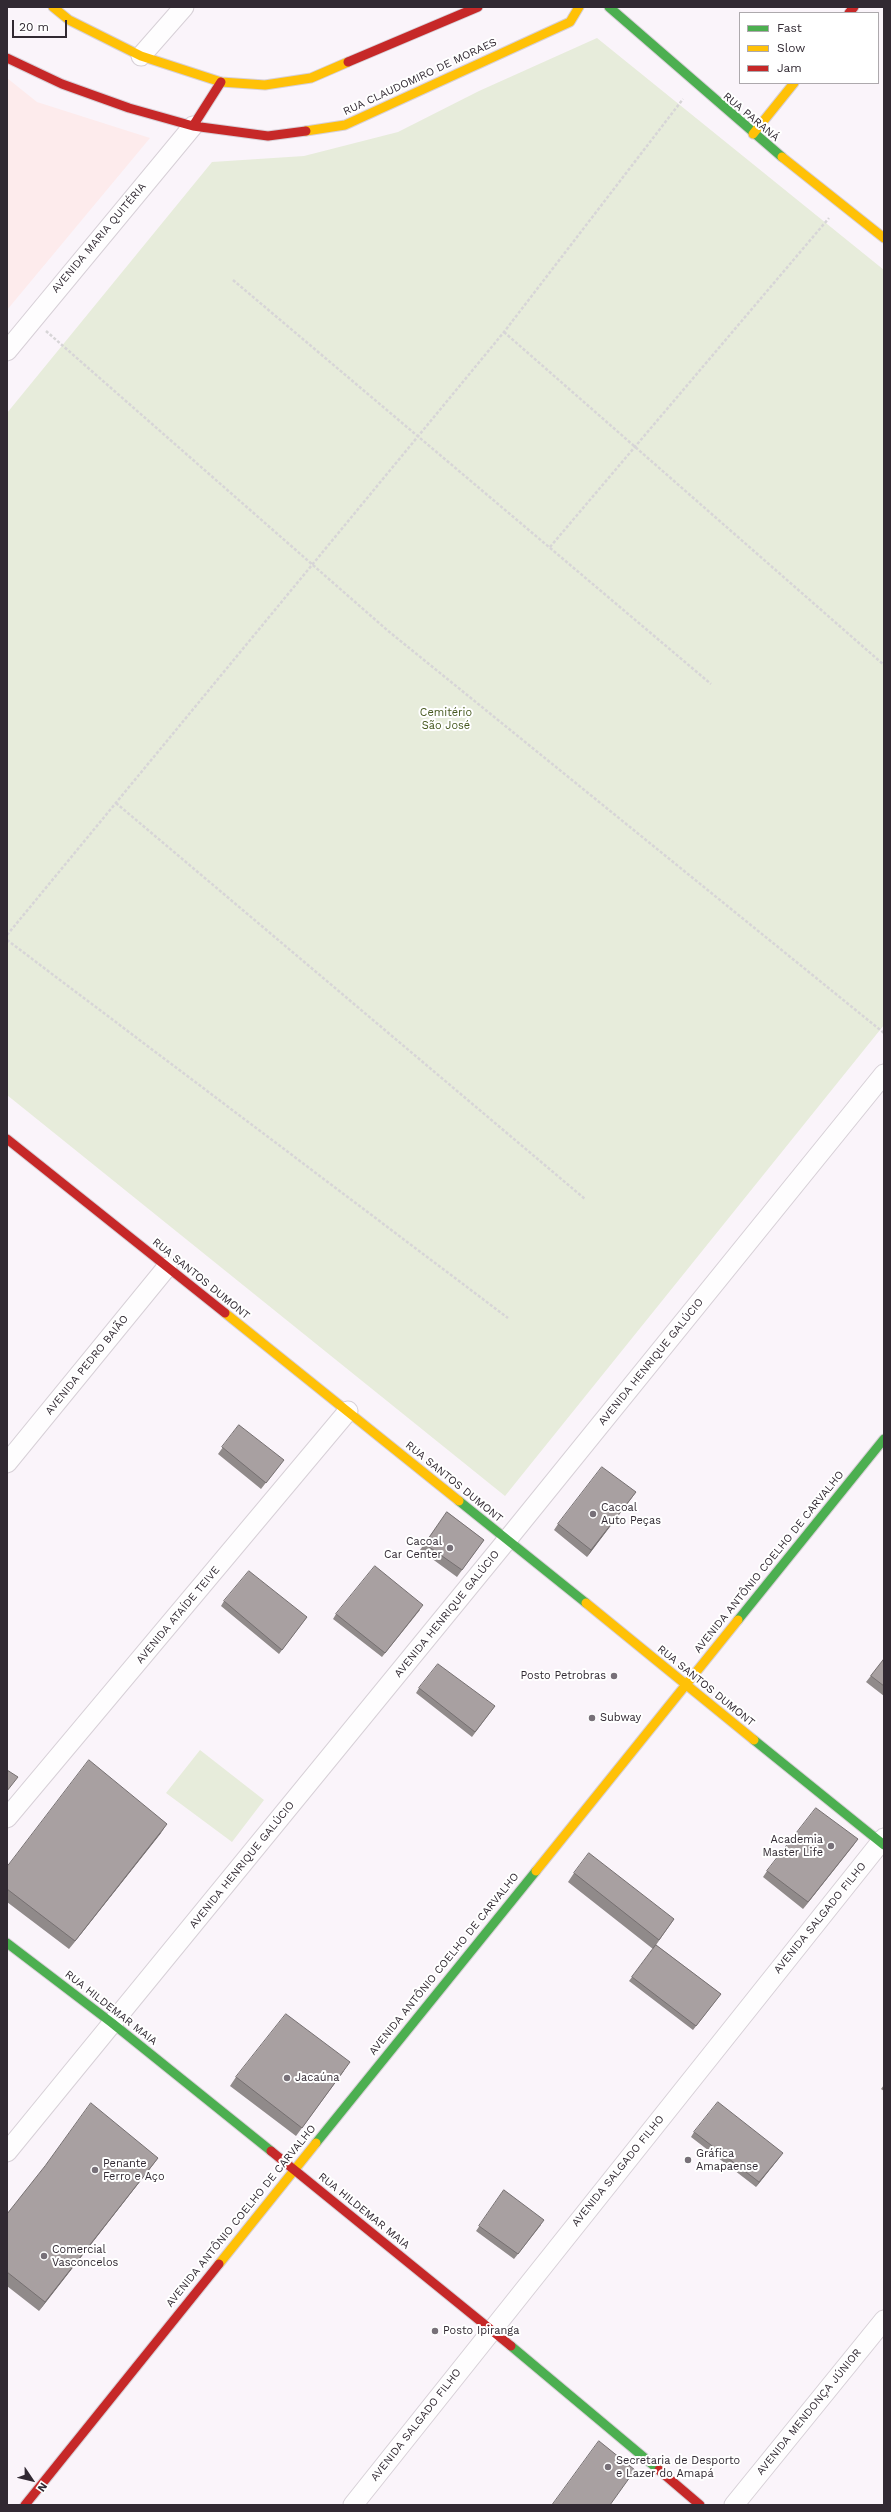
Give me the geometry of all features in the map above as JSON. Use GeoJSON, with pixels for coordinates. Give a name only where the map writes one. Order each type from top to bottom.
{"type":"FeatureCollection","features":[{"type":"Feature","properties":{"kind":"main road"},"geometry":{"type":"LineString","coordinates":[[53,7],[69,20],[142,56],[221,82],[264,85],[311,78],[478,7]]}},
{"type":"Feature","properties":{"kind":"main road","name":"RUA CLAUDOMIRO DE MORAES"},"geometry":{"type":"LineString","coordinates":[[7,58],[62,84],[129,108],[193,126],[268,136],[345,125],[570,22],[579,7]]}},
{"type":"Feature","properties":{"kind":"main road","name":"RUA PARANÁ"},"geometry":{"type":"LineString","coordinates":[[609,7],[695,85],[753,134],[884,238]]}},
{"type":"Feature","properties":{"kind":"main road"},"geometry":{"type":"LineString","coordinates":[[193,126],[221,82]]}},
{"type":"Feature","properties":{"kind":"main road"},"geometry":{"type":"LineString","coordinates":[[753,134],[793,84]]}},
{"type":"Feature","properties":{"kind":"main road","name":"RUA SANTOS DUMONT"},"geometry":{"type":"LineString","coordinates":[[7,1139],[348,1411],[685,1685],[883,1842]]}},
{"type":"Feature","properties":{"kind":"main road","name":"AVENIDA ANTÔNIO COELHO DE CARVALHO"},"geometry":{"type":"LineString","coordinates":[[25,2505],[293,2170],[884,1439]]}},
{"type":"Feature","properties":{"kind":"main road","name":"RUA HILDEMAR MAIA"},"geometry":{"type":"LineString","coordinates":[[7,1943],[112,2023],[492,2330],[700,2505]]}},
{"type":"Feature","properties":{"kind":"street"},"geometry":{"type":"LineString","coordinates":[[142,56],[184,7]]}},
{"type":"Feature","properties":{"kind":"street","name":"AVENIDA MARIA QUITÉRIA"},"geometry":{"type":"LineString","coordinates":[[7,351],[193,126]]}},
{"type":"Feature","properties":{"kind":"street","name":"AVENIDA HENRIQUE GALÚCIO"},"geometry":{"type":"LineString","coordinates":[[7,2152],[507,1540],[884,1074]]}},
{"type":"Feature","properties":{"kind":"street","name":"AVENIDA PEDRO BAIÃO"},"geometry":{"type":"LineString","coordinates":[[7,1463],[166,1267]]}},
{"type":"Feature","properties":{"kind":"street","name":"AVENIDA ATAÍDE TEIVE"},"geometry":{"type":"LineString","coordinates":[[7,1818],[348,1411]]}},
{"type":"Feature","properties":{"kind":"street","name":"AVENIDA SALGADO FILHO"},"geometry":{"type":"LineString","coordinates":[[353,2505],[883,1842]]}},
{"type":"Feature","properties":{"kind":"street","name":"AVENIDA MENDONÇA JÚNIOR"},"geometry":{"type":"LineString","coordinates":[[734,2505],[884,2320]]}},
{"type":"Feature","properties":{"kind":"path"},"geometry":{"type":"LineString","coordinates":[[7,935],[504,332],[695,85]]}},
{"type":"Feature","properties":{"kind":"path"},"geometry":{"type":"LineString","coordinates":[[550,548],[841,204]]}},
{"type":"Feature","properties":{"kind":"path"},"geometry":{"type":"LineString","coordinates":[[233,280],[711,684]]}},
{"type":"Feature","properties":{"kind":"path"},"geometry":{"type":"LineString","coordinates":[[32,319],[312,566],[387,630],[884,1033]]}},
{"type":"Feature","properties":{"kind":"path"},"geometry":{"type":"LineString","coordinates":[[504,332],[884,665]]}},
{"type":"Feature","properties":{"kind":"path"},"geometry":{"type":"LineString","coordinates":[[116,803],[584,1199]]}},
{"type":"Feature","properties":{"kind":"path"},"geometry":{"type":"LineString","coordinates":[[7,940],[508,1318]]}},
{"type":"Feature","properties":{"kind":"shaded area"},"geometry":{"type":"Polygon","coordinates":[[[7,78],[37,102],[150,138],[7,310],[7,78]]]}},
{"type":"Feature","properties":{"kind":"green space","name":"Cemitério São José"},"geometry":{"type":"Polygon","coordinates":[[[597,38],[884,270],[884,1025],[505,1496],[7,1095],[7,413],[212,162],[304,156],[398,132],[479,91],[597,38]]]}},
{"type":"Feature","properties":{"kind":"green space"},"geometry":{"type":"Polygon","coordinates":[[[200,1750],[264,1800],[232,1842],[166,1793],[200,1750]]]}},
{"type":"Feature","properties":{"kind":"building"},"geometry":{"type":"Polygon","coordinates":[[[239,1425],[284,1460],[266,1483],[222,1447],[239,1425]]]}},
{"type":"Feature","properties":{"kind":"building","name":"Cacoal Auto Peças"},"geometry":{"type":"Polygon","coordinates":[[[602,1467],[636,1492],[591,1550],[558,1524],[602,1467]]]}},
{"type":"Feature","properties":{"kind":"building","name":"Cacoal Car Center"},"geometry":{"type":"Polygon","coordinates":[[[447,1512],[484,1540],[462,1570],[425,1544],[447,1512]]]}},
{"type":"Feature","properties":{"kind":"building"},"geometry":{"type":"Polygon","coordinates":[[[375,1566],[423,1605],[385,1653],[336,1614],[375,1566]]]}},
{"type":"Feature","properties":{"kind":"building"},"geometry":{"type":"Polygon","coordinates":[[[249,1571],[307,1617],[282,1650],[224,1601],[249,1571]]]}},
{"type":"Feature","properties":{"kind":"building"},"geometry":{"type":"Polygon","coordinates":[[[884,1659],[884,1686],[871,1676],[884,1659]]]}},
{"type":"Feature","properties":{"kind":"building"},"geometry":{"type":"Polygon","coordinates":[[[438,1664],[495,1706],[475,1732],[419,1688],[438,1664]]]}},
{"type":"Feature","properties":{"kind":"building"},"geometry":{"type":"Polygon","coordinates":[[[89,1760],[167,1824],[75,1941],[7,1889],[7,1867],[89,1760]]]}},
{"type":"Feature","properties":{"kind":"building"},"geometry":{"type":"Polygon","coordinates":[[[7,1770],[18,1777],[7,1791],[7,1770]]]}},
{"type":"Feature","properties":{"kind":"building"},"geometry":{"type":"Polygon","coordinates":[[[816,1808],[858,1839],[808,1902],[767,1871],[816,1808]]]}},
{"type":"Feature","properties":{"kind":"building"},"geometry":{"type":"Polygon","coordinates":[[[589,1853],[674,1919],[659,1940],[574,1873],[589,1853]]]}},
{"type":"Feature","properties":{"kind":"building"},"geometry":{"type":"Polygon","coordinates":[[[656,1945],[721,1994],[696,2026],[632,1977],[656,1945]]]}},
{"type":"Feature","properties":{"kind":"building","name":"Jacaúna"},"geometry":{"type":"Polygon","coordinates":[[[286,2014],[350,2062],[302,2128],[236,2077],[286,2014]]]}},
{"type":"Feature","properties":{"kind":"building"},"geometry":{"type":"Polygon","coordinates":[[[718,2102],[783,2153],[759,2182],[694,2132],[718,2102]]]}},
{"type":"Feature","properties":{"kind":"building"},"geometry":{"type":"Polygon","coordinates":[[[91,2103],[158,2158],[45,2302],[7,2272],[7,2214],[45,2166],[91,2103]]]}},
{"type":"Feature","properties":{"kind":"building"},"geometry":{"type":"Polygon","coordinates":[[[504,2190],[544,2220],[518,2254],[479,2226],[504,2190]]]}},
{"type":"Feature","properties":{"kind":"building"},"geometry":{"type":"Polygon","coordinates":[[[599,2441],[635,2470],[610,2505],[553,2504],[599,2441]]]}},
{"type":"Feature","properties":{"kind":"traffic: fast"},"geometry":{"type":"LineString","coordinates":[[609,7],[782,157]]}},
{"type":"Feature","properties":{"kind":"traffic: fast"},"geometry":{"type":"LineString","coordinates":[[738,1620],[884,1439]]}},
{"type":"Feature","properties":{"kind":"traffic: fast"},"geometry":{"type":"LineString","coordinates":[[459,1501],[586,1603]]}},
{"type":"Feature","properties":{"kind":"traffic: fast"},"geometry":{"type":"LineString","coordinates":[[754,1740],[884,1845]]}},
{"type":"Feature","properties":{"kind":"traffic: fast"},"geometry":{"type":"LineString","coordinates":[[316,2143],[536,1871]]}},
{"type":"Feature","properties":{"kind":"traffic: fast"},"geometry":{"type":"LineString","coordinates":[[7,1943],[112,2023],[271,2151]]}},
{"type":"Feature","properties":{"kind":"traffic: fast"},"geometry":{"type":"LineString","coordinates":[[511,2346],[659,2470]]}},
{"type":"Feature","properties":{"kind":"traffic: slow"},"geometry":{"type":"LineString","coordinates":[[53,7],[69,20],[141,56],[221,82],[265,85],[311,78],[348,62]]}},
{"type":"Feature","properties":{"kind":"traffic: slow"},"geometry":{"type":"LineString","coordinates":[[306,131],[345,125],[570,22],[579,7]]}},
{"type":"Feature","properties":{"kind":"traffic: slow"},"geometry":{"type":"LineString","coordinates":[[753,134],[793,84]]}},
{"type":"Feature","properties":{"kind":"traffic: slow"},"geometry":{"type":"LineString","coordinates":[[782,157],[884,238]]}},
{"type":"Feature","properties":{"kind":"traffic: slow"},"geometry":{"type":"LineString","coordinates":[[225,1313],[459,1501]]}},
{"type":"Feature","properties":{"kind":"traffic: slow"},"geometry":{"type":"LineString","coordinates":[[586,1603],[754,1740]]}},
{"type":"Feature","properties":{"kind":"traffic: slow"},"geometry":{"type":"LineString","coordinates":[[536,1871],[738,1620]]}},
{"type":"Feature","properties":{"kind":"traffic: slow"},"geometry":{"type":"LineString","coordinates":[[219,2264],[316,2143]]}},
{"type":"Feature","properties":{"kind":"traffic: jam"},"geometry":{"type":"LineString","coordinates":[[348,62],[478,7]]}},
{"type":"Feature","properties":{"kind":"traffic: jam"},"geometry":{"type":"LineString","coordinates":[[850,12],[854,7]]}},
{"type":"Feature","properties":{"kind":"traffic: jam"},"geometry":{"type":"LineString","coordinates":[[7,58],[62,84],[129,108],[193,126],[268,136],[306,131]]}},
{"type":"Feature","properties":{"kind":"traffic: jam"},"geometry":{"type":"LineString","coordinates":[[193,126],[221,82]]}},
{"type":"Feature","properties":{"kind":"traffic: jam"},"geometry":{"type":"LineString","coordinates":[[7,1139],[225,1313]]}},
{"type":"Feature","properties":{"kind":"traffic: jam"},"geometry":{"type":"LineString","coordinates":[[271,2151],[511,2346]]}},
{"type":"Feature","properties":{"kind":"traffic: jam"},"geometry":{"type":"LineString","coordinates":[[25,2505],[219,2264]]}},
{"type":"Feature","properties":{"kind":"traffic: jam"},"geometry":{"type":"LineString","coordinates":[[659,2470],[700,2505]]}},
{"type":"Feature","properties":{"kind":"place","name":"Cacoal Auto Peças"},"geometry":{"type":"Point","coordinates":[593,1514]}},
{"type":"Feature","properties":{"kind":"place","name":"Cacoal Car Center"},"geometry":{"type":"Point","coordinates":[450,1548]}},
{"type":"Feature","properties":{"kind":"place","name":"Posto Petrobras"},"geometry":{"type":"Point","coordinates":[614,1676]}},
{"type":"Feature","properties":{"kind":"place","name":"Subway"},"geometry":{"type":"Point","coordinates":[592,1718]}},
{"type":"Feature","properties":{"kind":"place","name":"Academia Master Life"},"geometry":{"type":"Point","coordinates":[831,1846]}},
{"type":"Feature","properties":{"kind":"place","name":"Jacaúna"},"geometry":{"type":"Point","coordinates":[287,2078]}},
{"type":"Feature","properties":{"kind":"place","name":"Gráfica Amapaense"},"geometry":{"type":"Point","coordinates":[688,2160]}},
{"type":"Feature","properties":{"kind":"place","name":"Penante Ferro e Aço"},"geometry":{"type":"Point","coordinates":[95,2170]}},
{"type":"Feature","properties":{"kind":"place","name":"Comercial Vasconcelos"},"geometry":{"type":"Point","coordinates":[44,2256]}},
{"type":"Feature","properties":{"kind":"place","name":"Posto Ipiranga"},"geometry":{"type":"Point","coordinates":[435,2331]}},
{"type":"Feature","properties":{"kind":"place","name":"Secretaria de Desporto e Lazer do Amapá"},"geometry":{"type":"Point","coordinates":[608,2467]}}]}
